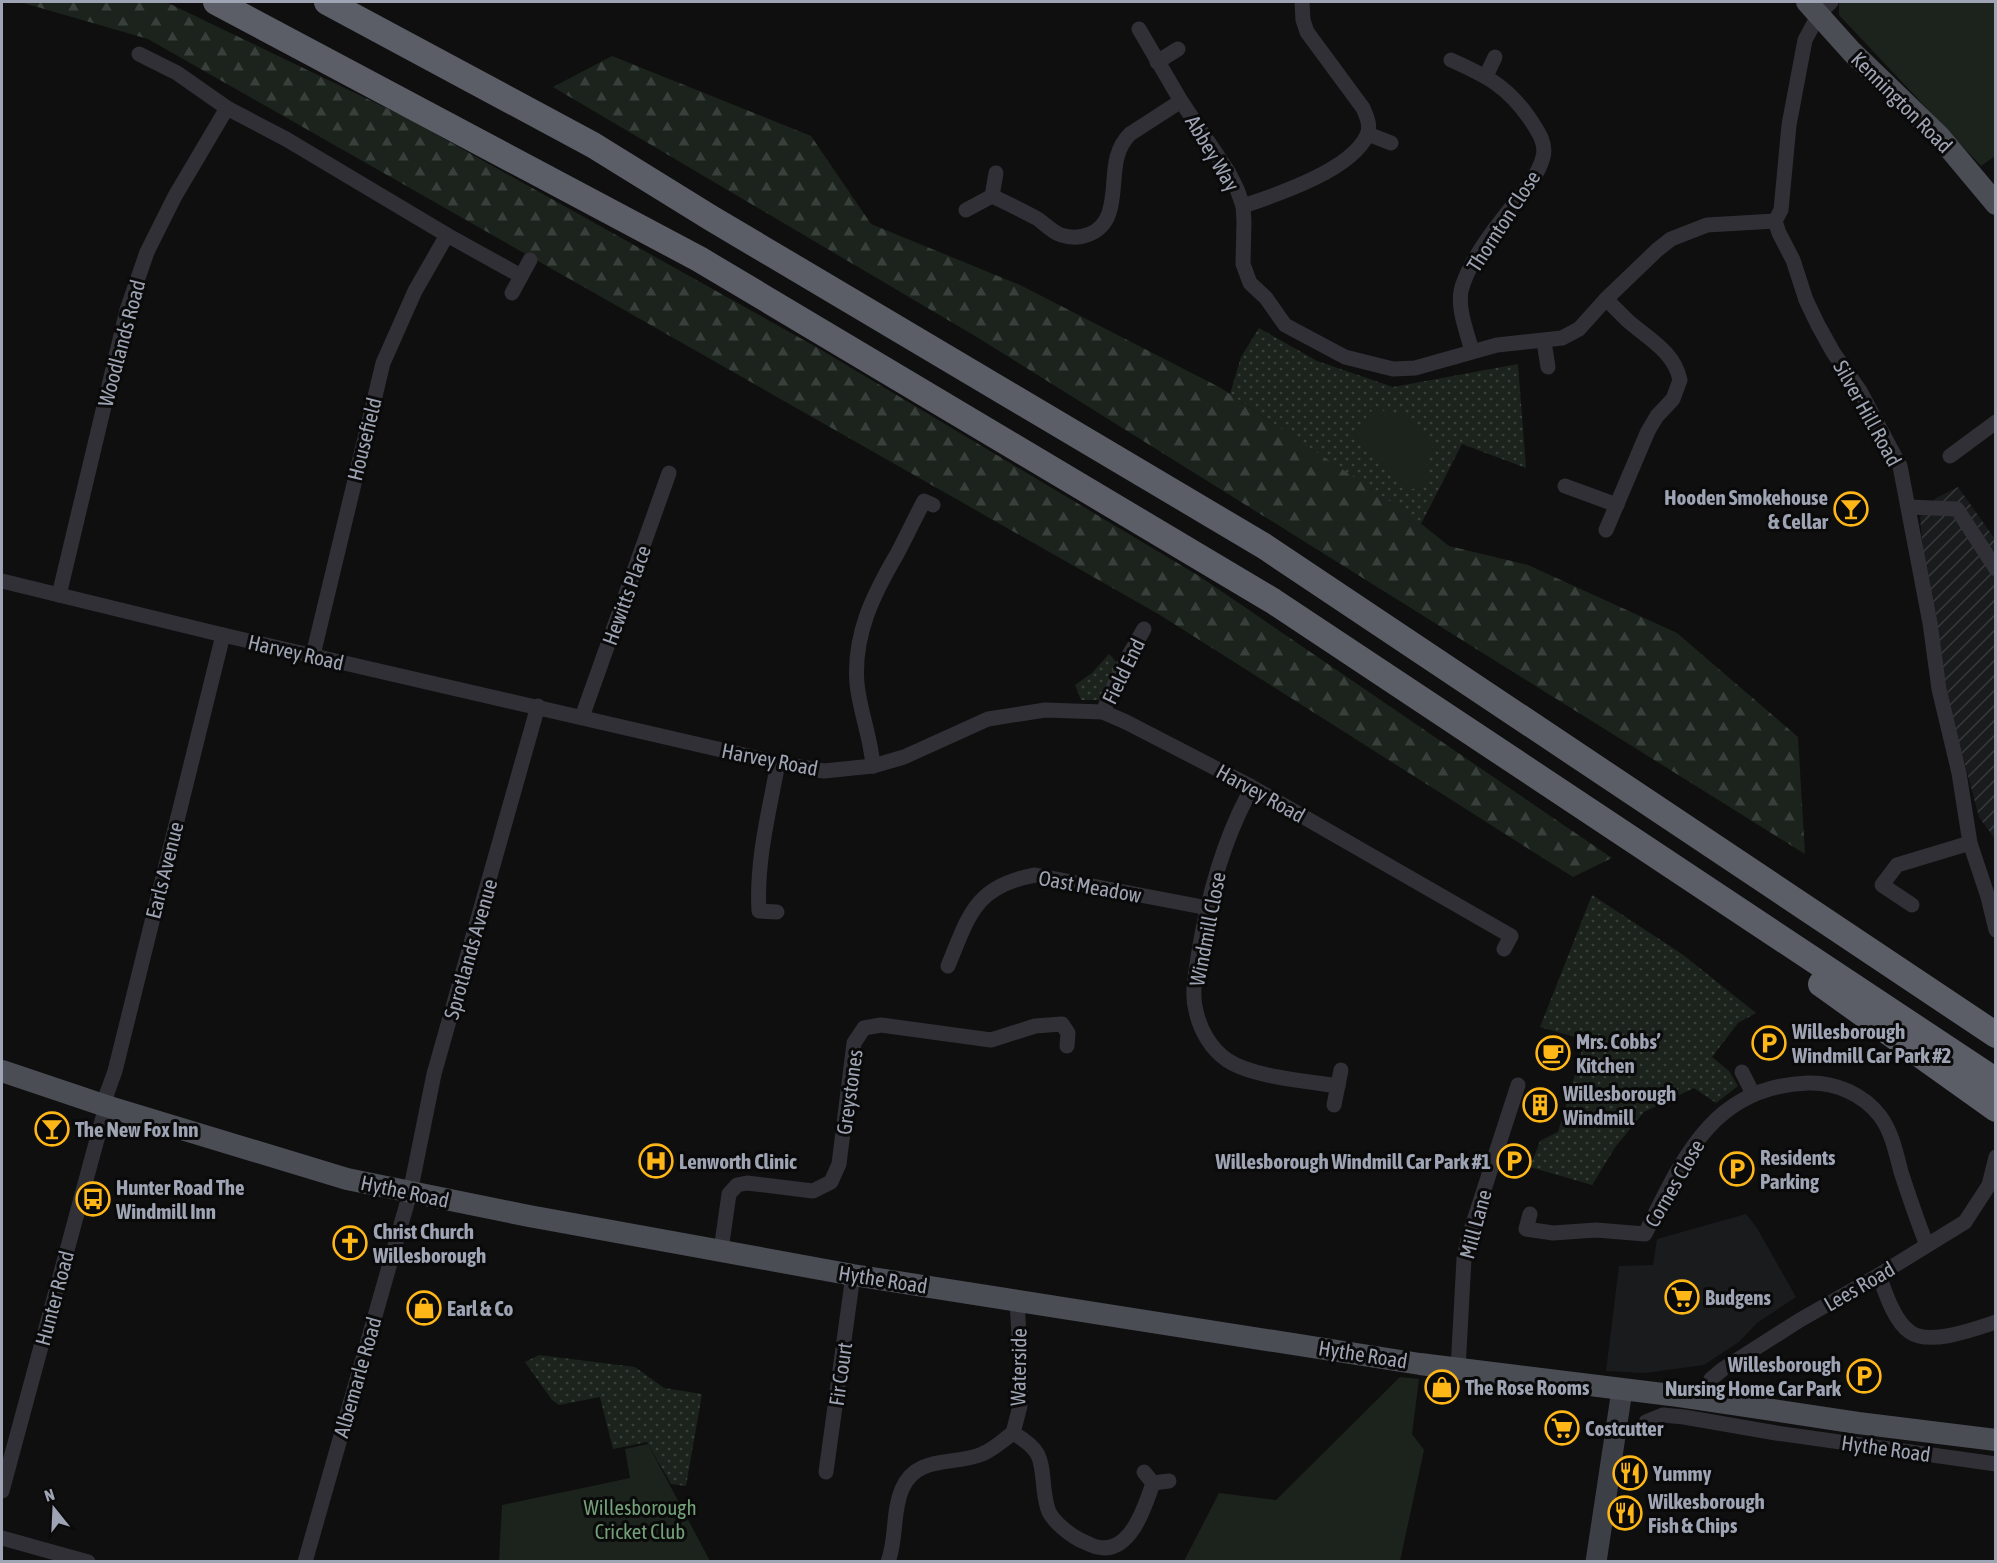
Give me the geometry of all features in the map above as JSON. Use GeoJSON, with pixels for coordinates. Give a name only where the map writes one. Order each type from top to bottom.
{"type":"FeatureCollection","features":[{"type":"Feature","properties":{"kind":"highway"},"geometry":{"type":"LineString","coordinates":[[216,2],[699,258],[1273,601],[1651,850],[1982,1081],[1995,1109]]}},
{"type":"Feature","properties":{"kind":"highway"},"geometry":{"type":"LineString","coordinates":[[327,2],[592,145],[1264,546],[1992,1033]]}},
{"type":"Feature","properties":{"kind":"main road","name":"Kennington Road"},"geometry":{"type":"LineString","coordinates":[[1819,6],[1852,52],[1940,137],[1995,204]]}},
{"type":"Feature","properties":{"kind":"main road","name":"Hythe Road"},"geometry":{"type":"LineString","coordinates":[[2,1071],[106,1106],[347,1179],[410,1193],[853,1275],[1458,1369],[1995,1440]]}},
{"type":"Feature","properties":{"kind":"street"},"geometry":{"type":"LineString","coordinates":[[1243,206],[1302,185],[1339,164],[1351,156],[1368,134],[1368,122],[1363,108],[1307,32],[1303,20],[1302,2]]}},
{"type":"Feature","properties":{"kind":"street"},"geometry":{"type":"LineString","coordinates":[[1777,227],[1781,210],[1789,125],[1805,40],[1819,6]]}},
{"type":"Feature","properties":{"kind":"street","name":"Abbey Way"},"geometry":{"type":"LineString","coordinates":[[1139,29],[1181,101],[1229,173],[1243,206],[1243,264],[1250,283],[1266,298],[1285,325],[1345,357],[1393,369],[1415,368],[1497,345],[1544,342],[1562,338],[1579,329],[1657,249],[1677,236],[1707,225],[1777,227]]}},
{"type":"Feature","properties":{"kind":"street"},"geometry":{"type":"LineString","coordinates":[[1157,62],[1178,49]]}},
{"type":"Feature","properties":{"kind":"street"},"geometry":{"type":"LineString","coordinates":[[139,54],[177,73],[227,108],[286,139],[447,235],[521,276]]}},
{"type":"Feature","properties":{"kind":"street"},"geometry":{"type":"LineString","coordinates":[[1486,76],[1495,57]]}},
{"type":"Feature","properties":{"kind":"street","name":"Thornton Close"},"geometry":{"type":"LineString","coordinates":[[1451,60],[1498,83],[1521,106],[1541,138],[1543,155],[1527,186],[1496,228],[1462,285],[1463,317],[1472,351]]}},
{"type":"Feature","properties":{"kind":"street"},"geometry":{"type":"LineString","coordinates":[[992,196],[1039,220],[1057,234],[1071,238],[1085,237],[1101,228],[1109,213],[1114,168],[1125,140],[1130,134],[1181,101]]}},
{"type":"Feature","properties":{"kind":"street","name":"Woodlands Road"},"geometry":{"type":"LineString","coordinates":[[59,595],[128,310],[147,252],[175,196],[227,108]]}},
{"type":"Feature","properties":{"kind":"street"},"geometry":{"type":"LineString","coordinates":[[1368,134],[1390,143]]}},
{"type":"Feature","properties":{"kind":"street"},"geometry":{"type":"LineString","coordinates":[[992,196],[996,173]]}},
{"type":"Feature","properties":{"kind":"street"},"geometry":{"type":"LineString","coordinates":[[966,210],[992,196]]}},
{"type":"Feature","properties":{"kind":"street","name":"Silver Hill Road"},"geometry":{"type":"LineString","coordinates":[[1777,227],[1793,260],[1806,300],[1818,326],[1860,391],[1898,461],[1909,507],[1940,689],[1957,764],[1970,843],[1992,896],[1995,930]]}},
{"type":"Feature","properties":{"kind":"street","name":"Housefield"},"geometry":{"type":"LineString","coordinates":[[313,655],[383,363],[410,300],[447,235]]}},
{"type":"Feature","properties":{"kind":"street"},"geometry":{"type":"LineString","coordinates":[[512,293],[530,260]]}},
{"type":"Feature","properties":{"kind":"street"},"geometry":{"type":"LineString","coordinates":[[1606,299],[1627,320],[1664,350],[1673,362],[1680,380],[1673,399],[1648,430],[1606,530]]}},
{"type":"Feature","properties":{"kind":"street"},"geometry":{"type":"LineString","coordinates":[[1544,342],[1548,367]]}},
{"type":"Feature","properties":{"kind":"street"},"geometry":{"type":"LineString","coordinates":[[1950,456],[1995,422]]}},
{"type":"Feature","properties":{"kind":"street","name":"Hewitts Place"},"geometry":{"type":"LineString","coordinates":[[582,717],[669,473]]}},
{"type":"Feature","properties":{"kind":"street"},"geometry":{"type":"LineString","coordinates":[[1565,486],[1617,505]]}},
{"type":"Feature","properties":{"kind":"street"},"geometry":{"type":"LineString","coordinates":[[873,766],[857,683],[858,646],[866,614],[881,581],[924,501],[933,506]]}},
{"type":"Feature","properties":{"kind":"street"},"geometry":{"type":"LineString","coordinates":[[1909,507],[1957,509],[1995,569]]}},
{"type":"Feature","properties":{"kind":"street","name":"Harvey Road"},"geometry":{"type":"LineString","coordinates":[[2,581],[223,635],[778,763],[824,771],[873,766],[904,757],[988,719],[1045,710],[1103,712],[1250,786],[1511,936],[1504,949]]}},
{"type":"Feature","properties":{"kind":"street","name":"Field End"},"geometry":{"type":"LineString","coordinates":[[1103,712],[1121,669],[1144,629]]}},
{"type":"Feature","properties":{"kind":"street","name":"Earls Avenue"},"geometry":{"type":"LineString","coordinates":[[106,1106],[107,1094],[115,1071],[223,635]]}},
{"type":"Feature","properties":{"kind":"street","name":"Sprotlands Avenue"},"geometry":{"type":"LineString","coordinates":[[410,1193],[434,1074],[538,706]]}},
{"type":"Feature","properties":{"kind":"street"},"geometry":{"type":"LineString","coordinates":[[777,912],[759,911],[757,886],[778,763]]}},
{"type":"Feature","properties":{"kind":"street","name":"Windmill Close"},"geometry":{"type":"LineString","coordinates":[[1250,786],[1223,849],[1208,908],[1194,988],[1195,1010],[1211,1045],[1225,1059],[1240,1068],[1338,1086]]}},
{"type":"Feature","properties":{"kind":"street"},"geometry":{"type":"LineString","coordinates":[[1912,905],[1882,885],[1897,865],[1970,843]]}},
{"type":"Feature","properties":{"kind":"street","name":"Oast Meadow"},"geometry":{"type":"LineString","coordinates":[[948,966],[964,926],[977,903],[995,888],[1012,879],[1035,874],[1208,908]]}},
{"type":"Feature","properties":{"kind":"street","name":"Greystones"},"geometry":{"type":"LineString","coordinates":[[721,1250],[729,1194],[737,1185],[747,1183],[813,1191],[831,1182],[839,1164],[854,1043],[864,1028],[881,1025],[991,1040],[1035,1026],[1062,1024],[1068,1033],[1067,1046]]}},
{"type":"Feature","properties":{"kind":"street"},"geometry":{"type":"LineString","coordinates":[[1334,1105],[1341,1070]]}},
{"type":"Feature","properties":{"kind":"street"},"geometry":{"type":"LineString","coordinates":[[1742,1072],[1753,1094]]}},
{"type":"Feature","properties":{"kind":"street","name":"Cornes Close"},"geometry":{"type":"LineString","coordinates":[[1530,1214],[1526,1229],[1553,1233],[1596,1230],[1645,1234],[1694,1143],[1720,1115],[1753,1094],[1776,1086],[1794,1083],[1824,1083],[1845,1089],[1864,1101],[1879,1115],[1890,1135],[1916,1219],[1927,1245]]}},
{"type":"Feature","properties":{"kind":"street","name":"Mill Lane"},"geometry":{"type":"LineString","coordinates":[[1458,1369],[1464,1259],[1468,1239],[1518,1085]]}},
{"type":"Feature","properties":{"kind":"street","name":"Hunter Road"},"geometry":{"type":"LineString","coordinates":[[2,1491],[106,1106]]}},
{"type":"Feature","properties":{"kind":"street","name":"Lees Road"},"geometry":{"type":"LineString","coordinates":[[1704,1400],[1711,1379],[1724,1369],[1800,1320],[1965,1222],[1989,1185],[1995,1157]]}},
{"type":"Feature","properties":{"kind":"street","name":"Albemarle Road"},"geometry":{"type":"LineString","coordinates":[[305,1562],[410,1193]]}},
{"type":"Feature","properties":{"kind":"street","name":"Fir Court"},"geometry":{"type":"LineString","coordinates":[[826,1472],[853,1275]]}},
{"type":"Feature","properties":{"kind":"street"},"geometry":{"type":"LineString","coordinates":[[1879,1275],[1891,1308],[1910,1333],[1932,1338],[1954,1335],[1995,1322]]}},
{"type":"Feature","properties":{"kind":"street","name":"Waterside"},"geometry":{"type":"LineString","coordinates":[[888,1562],[894,1547],[897,1501],[902,1486],[911,1476],[926,1465],[983,1454],[1013,1432],[1020,1406],[1021,1373],[1017,1300]]}},
{"type":"Feature","properties":{"kind":"street"},"geometry":{"type":"LineString","coordinates":[[1596,1562],[1622,1390]]}},
{"type":"Feature","properties":{"kind":"street"},"geometry":{"type":"LineString","coordinates":[[1776,1433],[1781,1411]]}},
{"type":"Feature","properties":{"kind":"street","name":"Hythe Road"},"geometry":{"type":"LineString","coordinates":[[1646,1422],[1664,1415],[1995,1464]]}},
{"type":"Feature","properties":{"kind":"street","name":"Waterside"},"geometry":{"type":"LineString","coordinates":[[1013,1432],[1039,1454],[1046,1504],[1050,1514],[1077,1538],[1098,1547],[1108,1547],[1132,1533],[1148,1478],[1169,1481]]}},
{"type":"Feature","properties":{"kind":"street"},"geometry":{"type":"LineString","coordinates":[[2,1538],[88,1562]]}},
{"type":"Feature","properties":{"kind":"shaded area"},"geometry":{"type":"Polygon","coordinates":[[[1958,487],[1995,539],[1995,839],[1979,817],[1950,708],[1923,550],[1920,517],[1936,498],[1958,487]]]}},
{"type":"Feature","properties":{"kind":"shaded area"},"geometry":{"type":"Polygon","coordinates":[[[1746,1214],[1757,1228],[1796,1297],[1757,1323],[1739,1342],[1704,1365],[1644,1373],[1606,1371],[1619,1266],[1653,1265],[1657,1239],[1746,1214]]]}},
{"type":"Feature","properties":{"kind":"green space"},"geometry":{"type":"Polygon","coordinates":[[[20,2],[166,2],[407,118],[818,348],[1199,576],[1612,858],[1573,877],[1160,615],[148,39],[20,2]]]}},
{"type":"Feature","properties":{"kind":"green space"},"geometry":{"type":"Polygon","coordinates":[[[1839,2],[1995,2],[1995,156],[1981,166],[1839,15],[1839,2]]]}},
{"type":"Feature","properties":{"kind":"green space"},"geometry":{"type":"Polygon","coordinates":[[[612,56],[811,136],[871,224],[1020,285],[1221,388],[1409,514],[1449,546],[1528,565],[1677,633],[1798,737],[1805,854],[975,336],[553,87],[612,56]]]}},
{"type":"Feature","properties":{"kind":"green space"},"geometry":{"type":"Polygon","coordinates":[[[1259,328],[1317,361],[1393,387],[1518,364],[1526,468],[1462,444],[1421,524],[1230,394],[1241,357],[1259,328]]]}},
{"type":"Feature","properties":{"kind":"green space"},"geometry":{"type":"Polygon","coordinates":[[[1375,407],[1388,413],[1398,413],[1431,441],[1433,451],[1426,460],[1427,482],[1423,488],[1411,489],[1356,439],[1355,431],[1375,407]]]}},
{"type":"Feature","properties":{"kind":"green space"},"geometry":{"type":"Polygon","coordinates":[[[1109,654],[1118,664],[1102,698],[1081,700],[1075,685],[1092,673],[1109,654]]]}},
{"type":"Feature","properties":{"kind":"green space"},"geometry":{"type":"Polygon","coordinates":[[[1592,895],[1682,954],[1756,1013],[1738,1023],[1712,1057],[1729,1071],[1738,1086],[1716,1103],[1694,1088],[1644,1112],[1616,1146],[1592,1185],[1530,1167],[1540,1141],[1558,1132],[1585,1040],[1540,1027],[1592,895]]]}},
{"type":"Feature","properties":{"kind":"green space"},"geometry":{"type":"Polygon","coordinates":[[[539,1355],[635,1367],[664,1388],[702,1394],[686,1486],[671,1484],[647,1442],[613,1449],[600,1397],[559,1405],[552,1400],[525,1362],[539,1355]]]}},
{"type":"Feature","properties":{"kind":"green space"},"geometry":{"type":"Polygon","coordinates":[[[1400,1377],[1419,1379],[1412,1434],[1424,1450],[1400,1561],[1184,1561],[1219,1493],[1276,1500],[1400,1377]]]}},
{"type":"Feature","properties":{"kind":"green space","name":"Willesborough Cricket Club"},"geometry":{"type":"Polygon","coordinates":[[[648,1444],[710,1561],[499,1561],[502,1505],[630,1478],[625,1449],[648,1444]]]}},
{"type":"Feature","properties":{"kind":"place","name":"Hooden Smokehouse & Cellar"},"geometry":{"type":"Point","coordinates":[1851,509]}},
{"type":"Feature","properties":{"kind":"place","name":"Willesborough Windmill Car Park #2"},"geometry":{"type":"Point","coordinates":[1769,1043]}},
{"type":"Feature","properties":{"kind":"place","name":"Mrs. Cobbs’ Kitchen"},"geometry":{"type":"Point","coordinates":[1553,1053]}},
{"type":"Feature","properties":{"kind":"place","name":"Willesborough Windmill"},"geometry":{"type":"Point","coordinates":[1540,1105]}},
{"type":"Feature","properties":{"kind":"place","name":"The New Fox Inn"},"geometry":{"type":"Point","coordinates":[52,1129]}},
{"type":"Feature","properties":{"kind":"place","name":"Lenworth Clinic"},"geometry":{"type":"Point","coordinates":[656,1161]}},
{"type":"Feature","properties":{"kind":"place","name":"Willesborough Windmill Car Park #1"},"geometry":{"type":"Point","coordinates":[1514,1161]}},
{"type":"Feature","properties":{"kind":"place","name":"Residents Parking"},"geometry":{"type":"Point","coordinates":[1737,1169]}},
{"type":"Feature","properties":{"kind":"place","name":"Hunter Road The Windmill Inn"},"geometry":{"type":"Point","coordinates":[93,1199]}},
{"type":"Feature","properties":{"kind":"place","name":"Christ Church Willesborough"},"geometry":{"type":"Point","coordinates":[350,1243]}},
{"type":"Feature","properties":{"kind":"place","name":"Budgens"},"geometry":{"type":"Point","coordinates":[1682,1297]}},
{"type":"Feature","properties":{"kind":"place","name":"Earl & Co"},"geometry":{"type":"Point","coordinates":[424,1308]}},
{"type":"Feature","properties":{"kind":"place","name":"Willesborough Nursing Home Car Park"},"geometry":{"type":"Point","coordinates":[1864,1376]}},
{"type":"Feature","properties":{"kind":"place","name":"The Rose Rooms"},"geometry":{"type":"Point","coordinates":[1442,1387]}},
{"type":"Feature","properties":{"kind":"place","name":"Costcutter"},"geometry":{"type":"Point","coordinates":[1562,1428]}},
{"type":"Feature","properties":{"kind":"place","name":"Yummy"},"geometry":{"type":"Point","coordinates":[1630,1473]}},
{"type":"Feature","properties":{"kind":"place","name":"Wilkesborough Fish & Chips"},"geometry":{"type":"Point","coordinates":[1625,1513]}}]}
